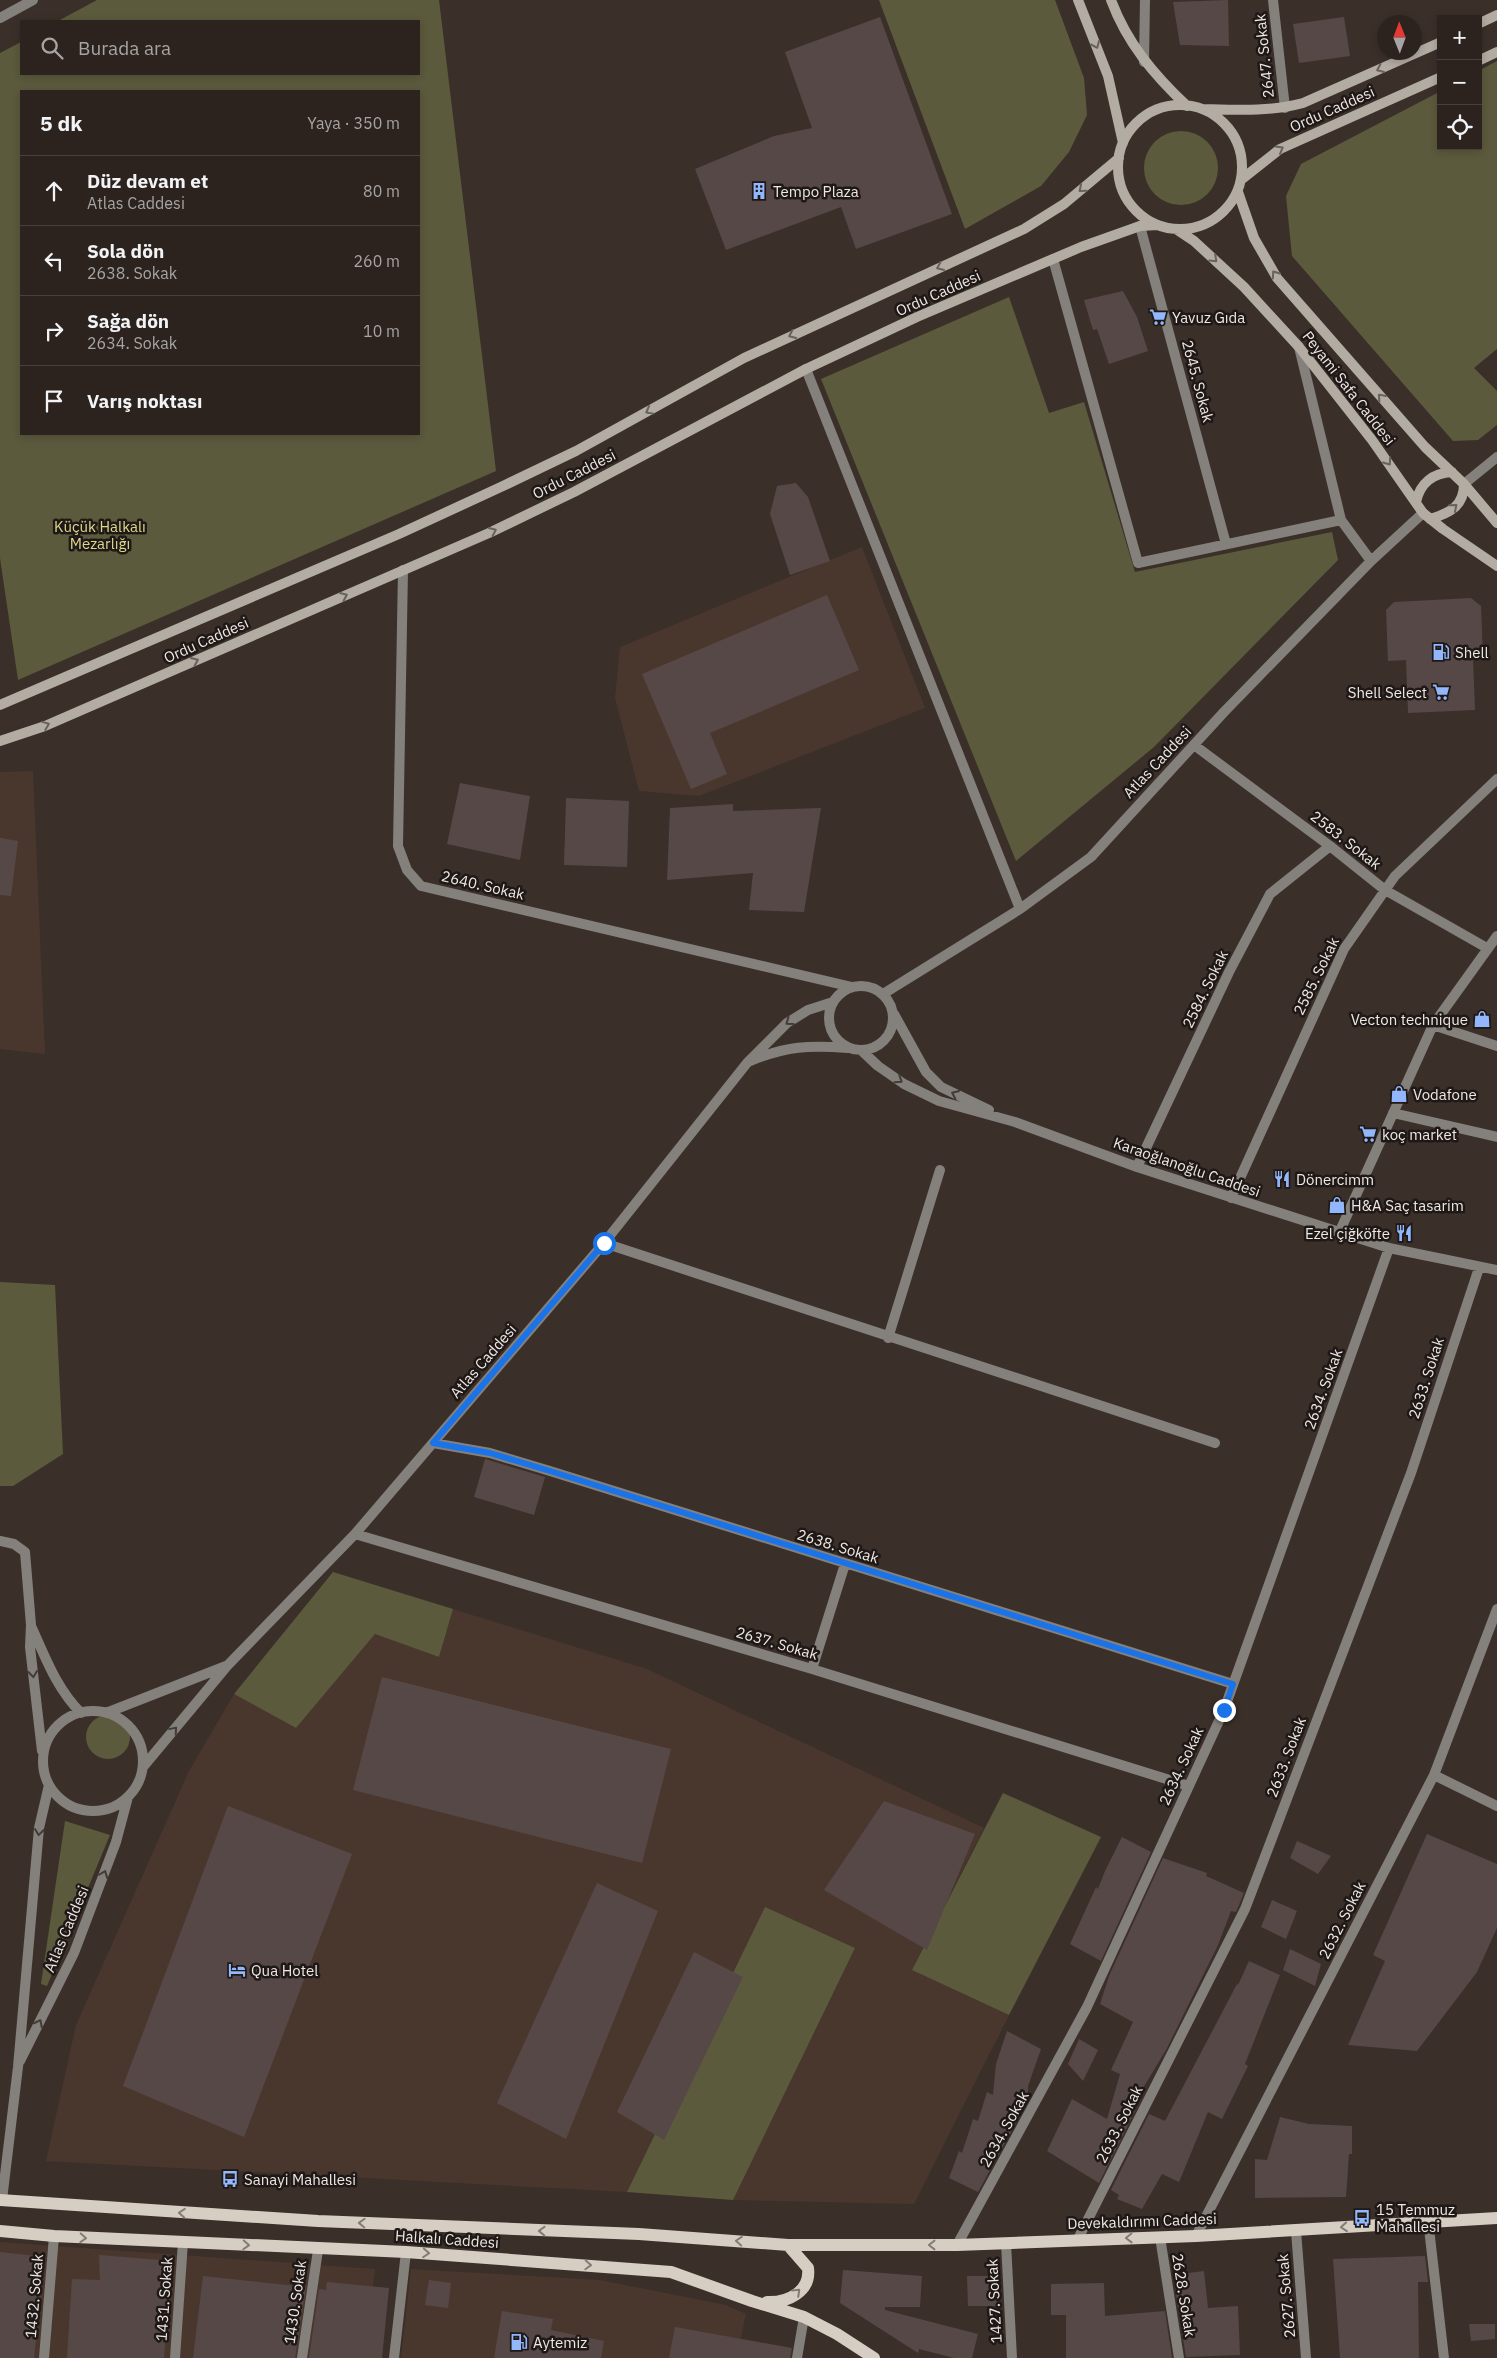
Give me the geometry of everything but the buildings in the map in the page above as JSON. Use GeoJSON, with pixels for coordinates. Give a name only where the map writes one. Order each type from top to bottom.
{"type":"FeatureCollection","features":[{"type":"Feature","properties":{"kind":"main road"},"geometry":{"type":"LineString","coordinates":[[1078,0],[1108,76],[1123,143]]}},
{"type":"Feature","properties":{"kind":"main road"},"geometry":{"type":"LineString","coordinates":[[1111,0],[1116,13],[1144,62],[1187,106]]}},
{"type":"Feature","properties":{"kind":"main road"},"geometry":{"type":"LineString","coordinates":[[1482,22],[1497,15]]}},
{"type":"Feature","properties":{"kind":"main road","name":"Ordu Caddesi"},"geometry":{"type":"LineString","coordinates":[[1203,109],[1256,111],[1285,108],[1311,101],[1437,44]]}},
{"type":"Feature","properties":{"kind":"main road"},"geometry":{"type":"LineString","coordinates":[[1480,60],[1497,52]]}},
{"type":"Feature","properties":{"kind":"main road","name":"Ordu Caddesi"},"geometry":{"type":"LineString","coordinates":[[1242,179],[1280,149],[1437,79]]}},
{"type":"Feature","properties":{"kind":"main road"},"geometry":{"type":"LineString","coordinates":[[1187,106],[1203,109],[1221,120],[1235,137],[1242,157],[1242,179],[1238,192],[1228,208],[1213,220],[1195,228],[1176,229],[1158,225],[1140,214],[1127,198],[1119,179],[1119,158],[1123,143],[1134,127],[1149,114],[1167,107],[1187,106]]}},
{"type":"Feature","properties":{"kind":"main road","name":"Ordu Caddesi"},"geometry":{"type":"LineString","coordinates":[[0,705],[390,538],[576,451],[744,358],[1024,229],[1064,204],[1119,158]]}},
{"type":"Feature","properties":{"kind":"main road","name":"Peyami Safa Caddesi"},"geometry":{"type":"LineString","coordinates":[[1238,192],[1254,238],[1277,278],[1425,446],[1464,484],[1497,523]]}},
{"type":"Feature","properties":{"kind":"main road","name":"Ordu Caddesi"},"geometry":{"type":"LineString","coordinates":[[0,741],[45,726],[489,533],[574,492],[806,369],[917,317],[1053,259],[1140,226],[1158,225]]}},
{"type":"Feature","properties":{"kind":"main road","name":"Peyami Safa Caddesi"},"geometry":{"type":"LineString","coordinates":[[1176,229],[1194,241],[1244,287],[1299,347],[1372,440],[1427,516],[1497,566]]}},
{"type":"Feature","properties":{"kind":"main road"},"geometry":{"type":"LineString","coordinates":[[1416,502],[1421,488],[1430,477],[1452,472]]}},
{"type":"Feature","properties":{"kind":"main road"},"geometry":{"type":"LineString","coordinates":[[1427,516],[1445,515],[1455,508],[1461,500],[1464,484]]}},
{"type":"Feature","properties":{"kind":"main road","name":"Halkalı Caddesi"},"geometry":{"type":"LineString","coordinates":[[1,2200],[318,2221],[639,2234],[788,2245]]}},
{"type":"Feature","properties":{"kind":"main road","name":"Devekaldırımı Caddesi"},"geometry":{"type":"LineString","coordinates":[[788,2245],[957,2245],[1196,2236],[1296,2231],[1428,2220],[1497,2218]]}},
{"type":"Feature","properties":{"kind":"main road","name":"Halkalı Caddesi"},"geometry":{"type":"LineString","coordinates":[[0,2231],[54,2236],[318,2250],[406,2252],[638,2268],[671,2272],[752,2301],[804,2317],[837,2334],[874,2358]]}},
{"type":"Feature","properties":{"kind":"main road"},"geometry":{"type":"LineString","coordinates":[[752,2301],[778,2302],[794,2297],[802,2289],[807,2279],[808,2268],[788,2245]]}},
{"type":"Feature","properties":{"kind":"street"},"geometry":{"type":"LineString","coordinates":[[0,18],[33,0]]}},
{"type":"Feature","properties":{"kind":"street"},"geometry":{"type":"LineString","coordinates":[[1144,62],[1145,0]]}},
{"type":"Feature","properties":{"kind":"street","name":"2647. Sokak"},"geometry":{"type":"LineString","coordinates":[[1272,0],[1285,108]]}},
{"type":"Feature","properties":{"kind":"street","name":"2645. Sokak"},"geometry":{"type":"LineString","coordinates":[[1140,226],[1226,544]]}},
{"type":"Feature","properties":{"kind":"street"},"geometry":{"type":"LineString","coordinates":[[1053,259],[1138,563],[1341,520]]}},
{"type":"Feature","properties":{"kind":"street"},"geometry":{"type":"LineString","coordinates":[[1299,347],[1341,520],[1371,561]]}},
{"type":"Feature","properties":{"kind":"street"},"geometry":{"type":"LineString","coordinates":[[806,369],[1020,909]]}},
{"type":"Feature","properties":{"kind":"street"},"geometry":{"type":"LineString","coordinates":[[1464,484],[1497,458]]}},
{"type":"Feature","properties":{"kind":"street","name":"Atlas Caddesi"},"geometry":{"type":"LineString","coordinates":[[883,994],[1020,909],[1091,857],[1194,744],[1371,561],[1427,516]]}},
{"type":"Feature","properties":{"kind":"street","name":"2640. Sokak"},"geometry":{"type":"LineString","coordinates":[[403,570],[398,846],[407,870],[420,886],[852,987]]}},
{"type":"Feature","properties":{"kind":"street","name":"2583. Sokak"},"geometry":{"type":"LineString","coordinates":[[1194,744],[1330,846],[1385,890],[1486,948]]}},
{"type":"Feature","properties":{"kind":"street","name":"2585. Sokak"},"geometry":{"type":"LineString","coordinates":[[1231,1198],[1344,949],[1394,876],[1497,779]]}},
{"type":"Feature","properties":{"kind":"street","name":"2584. Sokak"},"geometry":{"type":"LineString","coordinates":[[1137,1167],[1229,972],[1270,894],[1330,846]]}},
{"type":"Feature","properties":{"kind":"street"},"geometry":{"type":"LineString","coordinates":[[1339,1232],[1433,1025],[1486,948],[1497,936]]}},
{"type":"Feature","properties":{"kind":"street"},"geometry":{"type":"LineString","coordinates":[[850,1048],[840,1042],[833,1034],[829,1024],[829,1013],[833,1002],[844,990],[852,987],[868,986],[883,994],[892,1007],[926,1072],[941,1087],[1015,1122]]}},
{"type":"Feature","properties":{"kind":"street","name":"Atlas Caddesi"},"geometry":{"type":"LineString","coordinates":[[143,1768],[227,1666],[355,1534],[433,1443],[604,1243],[747,1063],[787,1024],[808,1010],[833,1002]]}},
{"type":"Feature","properties":{"kind":"street"},"geometry":{"type":"LineString","coordinates":[[747,1063],[778,1050],[800,1047],[861,1050],[872,1048],[881,1043],[891,1030],[894,1014]]}},
{"type":"Feature","properties":{"kind":"street"},"geometry":{"type":"LineString","coordinates":[[1433,1025],[1497,1046]]}},
{"type":"Feature","properties":{"kind":"street"},"geometry":{"type":"LineString","coordinates":[[861,1050],[878,1066],[904,1084],[938,1101],[1015,1122]]}},
{"type":"Feature","properties":{"kind":"street"},"geometry":{"type":"LineString","coordinates":[[1393,1113],[1497,1137]]}},
{"type":"Feature","properties":{"kind":"street","name":"Karaoğlanoğlu Caddesi"},"geometry":{"type":"LineString","coordinates":[[1015,1122],[1137,1167],[1389,1248],[1479,1268],[1497,1270]]}},
{"type":"Feature","properties":{"kind":"street"},"geometry":{"type":"LineString","coordinates":[[888,1338],[940,1170]]}},
{"type":"Feature","properties":{"kind":"street"},"geometry":{"type":"LineString","coordinates":[[604,1243],[888,1338],[1215,1443]]}},
{"type":"Feature","properties":{"kind":"street","name":"2634. Sokak"},"geometry":{"type":"LineString","coordinates":[[957,2245],[1087,2007],[1224,1710],[1389,1248]]}},
{"type":"Feature","properties":{"kind":"street","name":"2633. Sokak"},"geometry":{"type":"LineString","coordinates":[[1078,2239],[1245,1909],[1411,1474],[1479,1268]]}},
{"type":"Feature","properties":{"kind":"street","name":"2638. Sokak"},"geometry":{"type":"LineString","coordinates":[[433,1443],[490,1453],[1233,1684]]}},
{"type":"Feature","properties":{"kind":"street","name":"2637. Sokak"},"geometry":{"type":"LineString","coordinates":[[355,1534],[812,1669],[1189,1786]]}},
{"type":"Feature","properties":{"kind":"street"},"geometry":{"type":"LineString","coordinates":[[0,1541],[14,1544],[25,1552],[31,1625],[30,1647],[44,1772],[49,1785],[58,1797],[71,1806],[85,1810],[108,1808],[128,1797],[138,1783],[143,1768],[142,1753],[138,1740],[130,1728],[119,1719],[106,1713],[82,1713],[67,1719],[54,1729],[46,1744],[43,1759]]}},
{"type":"Feature","properties":{"kind":"street"},"geometry":{"type":"LineString","coordinates":[[812,1669],[845,1564]]}},
{"type":"Feature","properties":{"kind":"street","name":"2632. Sokak"},"geometry":{"type":"LineString","coordinates":[[1196,2236],[1434,1775],[1497,1609]]}},
{"type":"Feature","properties":{"kind":"street"},"geometry":{"type":"LineString","coordinates":[[31,1625],[55,1680],[69,1701],[82,1713]]}},
{"type":"Feature","properties":{"kind":"street","name":"Atlas Caddesi"},"geometry":{"type":"LineString","coordinates":[[106,1713],[227,1666]]}},
{"type":"Feature","properties":{"kind":"street"},"geometry":{"type":"LineString","coordinates":[[1434,1775],[1497,1806]]}},
{"type":"Feature","properties":{"kind":"street","name":"Atlas Caddesi"},"geometry":{"type":"LineString","coordinates":[[1,2200],[18,2067],[39,1828],[49,1785]]}},
{"type":"Feature","properties":{"kind":"street","name":"Atlas Caddesi"},"geometry":{"type":"LineString","coordinates":[[18,2067],[74,1953],[116,1842],[128,1797]]}},
{"type":"Feature","properties":{"kind":"street"},"geometry":{"type":"LineString","coordinates":[[1428,2220],[1444,2358]]}},
{"type":"Feature","properties":{"kind":"street","name":"2627. Sokak"},"geometry":{"type":"LineString","coordinates":[[1296,2231],[1306,2358]]}},
{"type":"Feature","properties":{"kind":"street","name":"1432. Sokak"},"geometry":{"type":"LineString","coordinates":[[44,2358],[54,2236]]}},
{"type":"Feature","properties":{"kind":"street","name":"2628. Sokak"},"geometry":{"type":"LineString","coordinates":[[1160,2237],[1179,2358]]}},
{"type":"Feature","properties":{"kind":"street","name":"1431. Sokak"},"geometry":{"type":"LineString","coordinates":[[174,2358],[183,2242]]}},
{"type":"Feature","properties":{"kind":"street","name":"1427. Sokak"},"geometry":{"type":"LineString","coordinates":[[1006,2243],[1012,2358]]}},
{"type":"Feature","properties":{"kind":"street","name":"1430. Sokak"},"geometry":{"type":"LineString","coordinates":[[302,2358],[318,2250]]}},
{"type":"Feature","properties":{"kind":"street"},"geometry":{"type":"LineString","coordinates":[[394,2358],[406,2252]]}},
{"type":"Feature","properties":{"kind":"street"},"geometry":{"type":"LineString","coordinates":[[797,2358],[804,2317]]}},
{"type":"Feature","properties":{"kind":"shaded area"},"geometry":{"type":"Polygon","coordinates":[[[862,547],[925,708],[699,796],[639,791],[615,698],[620,647],[862,547]]]}},
{"type":"Feature","properties":{"kind":"shaded area"},"geometry":{"type":"Polygon","coordinates":[[[33,771],[45,1054],[0,1049],[0,772],[33,771]]]}},
{"type":"Feature","properties":{"kind":"shaded area"},"geometry":{"type":"Polygon","coordinates":[[[453,1609],[647,1669],[984,1828],[912,1970],[1009,2015],[914,2204],[733,2200],[855,1948],[765,1908],[627,2192],[46,2161],[76,2025],[189,1771],[234,1694],[296,1728],[375,1634],[439,1657],[453,1609]]]}},
{"type":"Feature","properties":{"kind":"shaded area"},"geometry":{"type":"Polygon","coordinates":[[[0,2242],[375,2269],[364,2358],[0,2358],[0,2242]]]}},
{"type":"Feature","properties":{"kind":"shaded area"},"geometry":{"type":"Polygon","coordinates":[[[411,2269],[600,2280],[726,2305],[746,2314],[737,2358],[401,2358],[411,2269]]]}},
{"type":"Feature","properties":{"kind":"green space","name":"Küçük Halkalı Mezarlığı"},"geometry":{"type":"Polygon","coordinates":[[[97,0],[439,0],[496,471],[18,680],[0,558],[0,53],[20,43],[20,75],[420,75],[420,20],[60,20],[97,0]]]}},
{"type":"Feature","properties":{"kind":"green space"},"geometry":{"type":"Polygon","coordinates":[[[879,0],[1055,0],[1084,78],[1087,115],[1069,152],[1041,186],[965,229],[879,0]]]}},
{"type":"Feature","properties":{"kind":"green space"},"geometry":{"type":"Polygon","coordinates":[[[1497,61],[1497,349],[1474,368],[1497,391],[1497,425],[1478,440],[1453,441],[1292,256],[1286,196],[1301,164],[1437,93],[1437,150],[1482,150],[1482,69],[1497,61]]]}},
{"type":"Feature","properties":{"kind":"green space"},"geometry":{"type":"Polygon","coordinates":[[[1174,131],[1188,131],[1202,137],[1212,147],[1218,161],[1216,182],[1202,199],[1188,205],[1174,205],[1160,199],[1150,189],[1144,175],[1144,161],[1150,147],[1160,137],[1174,131]]]}},
{"type":"Feature","properties":{"kind":"green space"},"geometry":{"type":"Polygon","coordinates":[[[1009,297],[1049,413],[1084,402],[1135,572],[1332,532],[1338,560],[1154,747],[1016,861],[821,379],[1009,297]]]}},
{"type":"Feature","properties":{"kind":"green space"},"geometry":{"type":"Polygon","coordinates":[[[0,1282],[55,1285],[63,1454],[13,1486],[0,1486],[0,1282]]]}},
{"type":"Feature","properties":{"kind":"green space"},"geometry":{"type":"Polygon","coordinates":[[[333,1572],[453,1609],[439,1657],[375,1634],[296,1728],[234,1694],[333,1572]]]}},
{"type":"Feature","properties":{"kind":"green space"},"geometry":{"type":"Polygon","coordinates":[[[108,1715],[120,1719],[126,1725],[130,1737],[126,1749],[120,1755],[108,1759],[96,1755],[90,1749],[86,1737],[90,1725],[96,1719],[108,1715]]]}},
{"type":"Feature","properties":{"kind":"green space"},"geometry":{"type":"Polygon","coordinates":[[[1003,1793],[1101,1837],[1009,2015],[912,1970],[1003,1793]]]}},
{"type":"Feature","properties":{"kind":"green space"},"geometry":{"type":"Polygon","coordinates":[[[65,1821],[110,1835],[47,1986],[41,1984],[65,1821]]]}},
{"type":"Feature","properties":{"kind":"green space"},"geometry":{"type":"Polygon","coordinates":[[[765,1907],[855,1948],[733,2200],[627,2192],[765,1907]]]}},
{"type":"Feature","properties":{"kind":"place","name":"Tempo Plaza"},"geometry":{"type":"Point","coordinates":[759,191]}},
{"type":"Feature","properties":{"kind":"place","name":"Yavuz Gıda"},"geometry":{"type":"Point","coordinates":[1158,317]}},
{"type":"Feature","properties":{"kind":"place","name":"Shell"},"geometry":{"type":"Point","coordinates":[1441,652]}},
{"type":"Feature","properties":{"kind":"place","name":"Shell Select"},"geometry":{"type":"Point","coordinates":[1441,692]}},
{"type":"Feature","properties":{"kind":"place","name":"Vecton technique"},"geometry":{"type":"Point","coordinates":[1482,1019]}},
{"type":"Feature","properties":{"kind":"place","name":"Vodafone"},"geometry":{"type":"Point","coordinates":[1399,1094]}},
{"type":"Feature","properties":{"kind":"place","name":"koç market"},"geometry":{"type":"Point","coordinates":[1368,1134]}},
{"type":"Feature","properties":{"kind":"place","name":"Dönercimm"},"geometry":{"type":"Point","coordinates":[1282,1179]}},
{"type":"Feature","properties":{"kind":"place","name":"H&A Saç tasarim"},"geometry":{"type":"Point","coordinates":[1337,1205]}},
{"type":"Feature","properties":{"kind":"place","name":"Ezel çiğköfte"},"geometry":{"type":"Point","coordinates":[1404,1233]}},
{"type":"Feature","properties":{"kind":"place","name":"Qua Hotel"},"geometry":{"type":"Point","coordinates":[237,1970]}},
{"type":"Feature","properties":{"kind":"place","name":"Sanayi Mahallesi"},"geometry":{"type":"Point","coordinates":[230,2179]}},
{"type":"Feature","properties":{"kind":"place","name":"15 Temmuz Mahallesi"},"geometry":{"type":"Point","coordinates":[1362,2218]}},
{"type":"Feature","properties":{"kind":"place","name":"Aytemiz"},"geometry":{"type":"Point","coordinates":[519,2342]}},
{"type":"Feature","properties":{"kind":"route"},"geometry":{"type":"LineString","coordinates":[[604,1243],[433,1443],[490,1453],[550,1471],[1233,1684],[1224,1710]]}}]}
